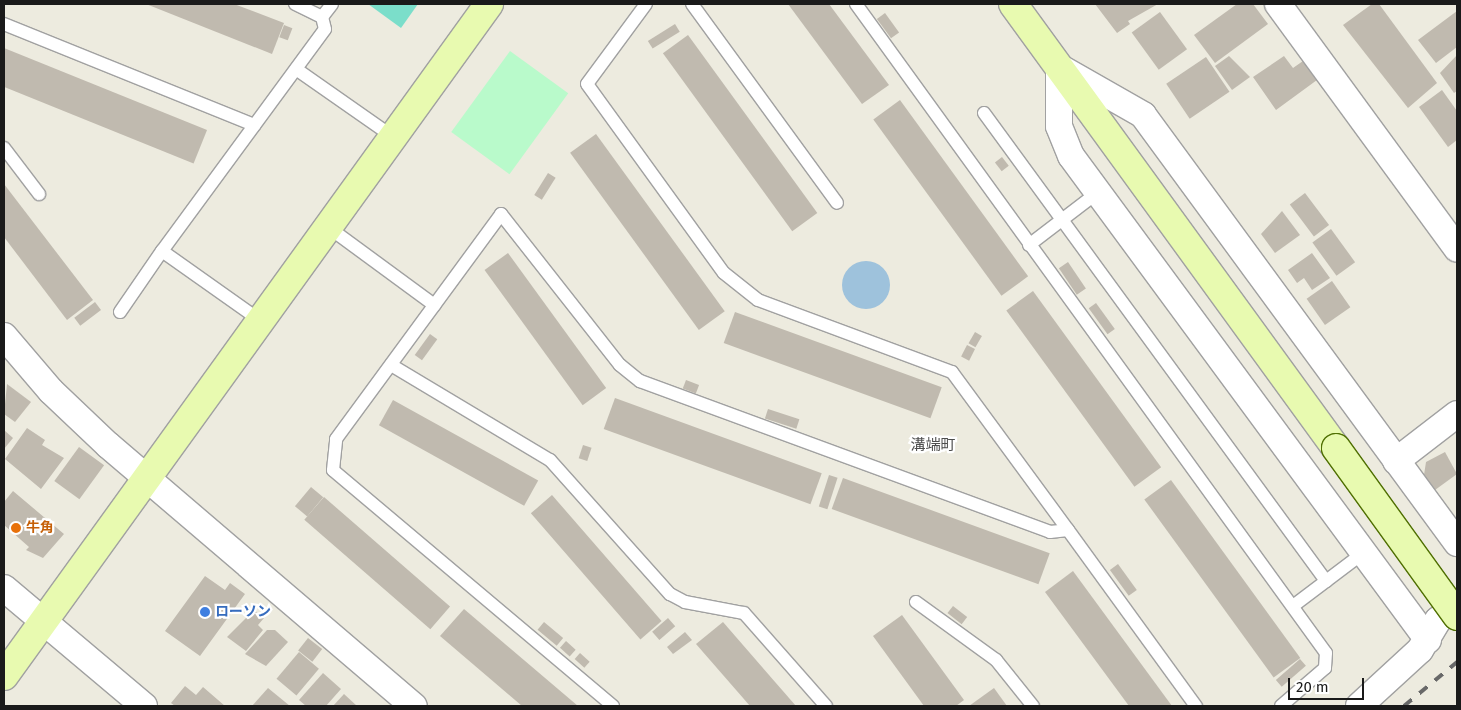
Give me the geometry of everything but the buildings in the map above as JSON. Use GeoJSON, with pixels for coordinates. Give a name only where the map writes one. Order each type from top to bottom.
{"type":"FeatureCollection","features":[{"type":"Feature","properties":{"kind":"street"},"geometry":{"type":"LineString","coordinates":[[4,676],[489,4]]}},
{"type":"Feature","properties":{"kind":"street"},"geometry":{"type":"LineString","coordinates":[[1013,4],[1457,616]]}},
{"type":"Feature","properties":{"kind":"street"},"geometry":{"type":"LineString","coordinates":[[1278,4],[1457,249]]}},
{"type":"Feature","properties":{"kind":"street"},"geometry":{"type":"LineString","coordinates":[[1059,66],[1059,126],[1072,156],[1097,193],[1428,640]]}},
{"type":"Feature","properties":{"kind":"street"},"geometry":{"type":"LineString","coordinates":[[1059,66],[1143,115],[1457,542]]}},
{"type":"Feature","properties":{"kind":"street"},"geometry":{"type":"LineString","coordinates":[[4,336],[51,391],[147,479],[414,706]]}},
{"type":"Feature","properties":{"kind":"street"},"geometry":{"type":"LineString","coordinates":[[1396,461],[1457,414]]}},
{"type":"Feature","properties":{"kind":"street"},"geometry":{"type":"LineString","coordinates":[[4,588],[144,706]]}},
{"type":"Feature","properties":{"kind":"street"},"geometry":{"type":"LineString","coordinates":[[1359,706],[1428,640],[1438,620],[1457,605]]}},
{"type":"Feature","properties":{"kind":"lane"},"geometry":{"type":"LineString","coordinates":[[295,4],[322,17]]}},
{"type":"Feature","properties":{"kind":"lane"},"geometry":{"type":"LineString","coordinates":[[322,17],[332,4]]}},
{"type":"Feature","properties":{"kind":"lane"},"geometry":{"type":"LineString","coordinates":[[646,4],[586,84],[724,273],[758,300],[952,372],[1196,706]]}},
{"type":"Feature","properties":{"kind":"lane"},"geometry":{"type":"LineString","coordinates":[[692,4],[837,203]]}},
{"type":"Feature","properties":{"kind":"lane"},"geometry":{"type":"LineString","coordinates":[[856,4],[1029,245],[1294,606],[1328,661],[1281,706]]}},
{"type":"Feature","properties":{"kind":"lane"},"geometry":{"type":"LineString","coordinates":[[120,312],[162,251],[325,29],[322,17]]}},
{"type":"Feature","properties":{"kind":"lane"},"geometry":{"type":"LineString","coordinates":[[4,24],[254,125]]}},
{"type":"Feature","properties":{"kind":"lane"},"geometry":{"type":"LineString","coordinates":[[296,69],[393,137]]}},
{"type":"Feature","properties":{"kind":"lane"},"geometry":{"type":"LineString","coordinates":[[984,114],[1326,581]]}},
{"type":"Feature","properties":{"kind":"lane"},"geometry":{"type":"LineString","coordinates":[[4,148],[39,194]]}},
{"type":"Feature","properties":{"kind":"lane"},"geometry":{"type":"LineString","coordinates":[[1029,245],[1063,221],[1097,193]]}},
{"type":"Feature","properties":{"kind":"lane"},"geometry":{"type":"LineString","coordinates":[[613,706],[333,470],[336,439],[501,214],[620,365],[640,381],[1050,532],[1068,530]]}},
{"type":"Feature","properties":{"kind":"lane"},"geometry":{"type":"LineString","coordinates":[[328,227],[434,306]]}},
{"type":"Feature","properties":{"kind":"lane"},"geometry":{"type":"LineString","coordinates":[[162,251],[261,321]]}},
{"type":"Feature","properties":{"kind":"lane"},"geometry":{"type":"LineString","coordinates":[[390,365],[550,460],[670,594],[685,602],[744,613],[826,706]]}},
{"type":"Feature","properties":{"kind":"lane"},"geometry":{"type":"LineString","coordinates":[[1294,606],[1363,553]]}},
{"type":"Feature","properties":{"kind":"lane"},"geometry":{"type":"LineString","coordinates":[[916,602],[996,660],[1033,706]]}},
{"type":"Feature","properties":{"kind":"green space"},"geometry":{"type":"Polygon","coordinates":[[[510,51],[568,93],[509,174],[451,132],[510,51]]]}},
{"type":"Feature","properties":{"kind":"shaded area"},"geometry":{"type":"Polygon","coordinates":[[[368,4],[418,4],[401,28],[368,4]]]}},
{"type":"Feature","properties":{"kind":"shaded area"},"geometry":{"type":"Polygon","coordinates":[[[861,261],[871,261],[883,268],[890,280],[890,290],[883,302],[871,309],[861,309],[853,305],[846,298],[842,290],[842,280],[846,272],[853,265],[861,261]]]}},
{"type":"Feature","properties":{"kind":"railway"},"geometry":{"type":"LineString","coordinates":[[1404,706],[1457,662]]}},
{"type":"Feature","properties":{"kind":"place","name":"牛角"},"geometry":{"type":"Point","coordinates":[16,528]}},
{"type":"Feature","properties":{"kind":"place","name":"ローソン"},"geometry":{"type":"Point","coordinates":[205,612]}},
{"type":"Feature","properties":{"kind":"district","name":"溝端町"},"geometry":{"type":"Point","coordinates":[933,446]}}]}
